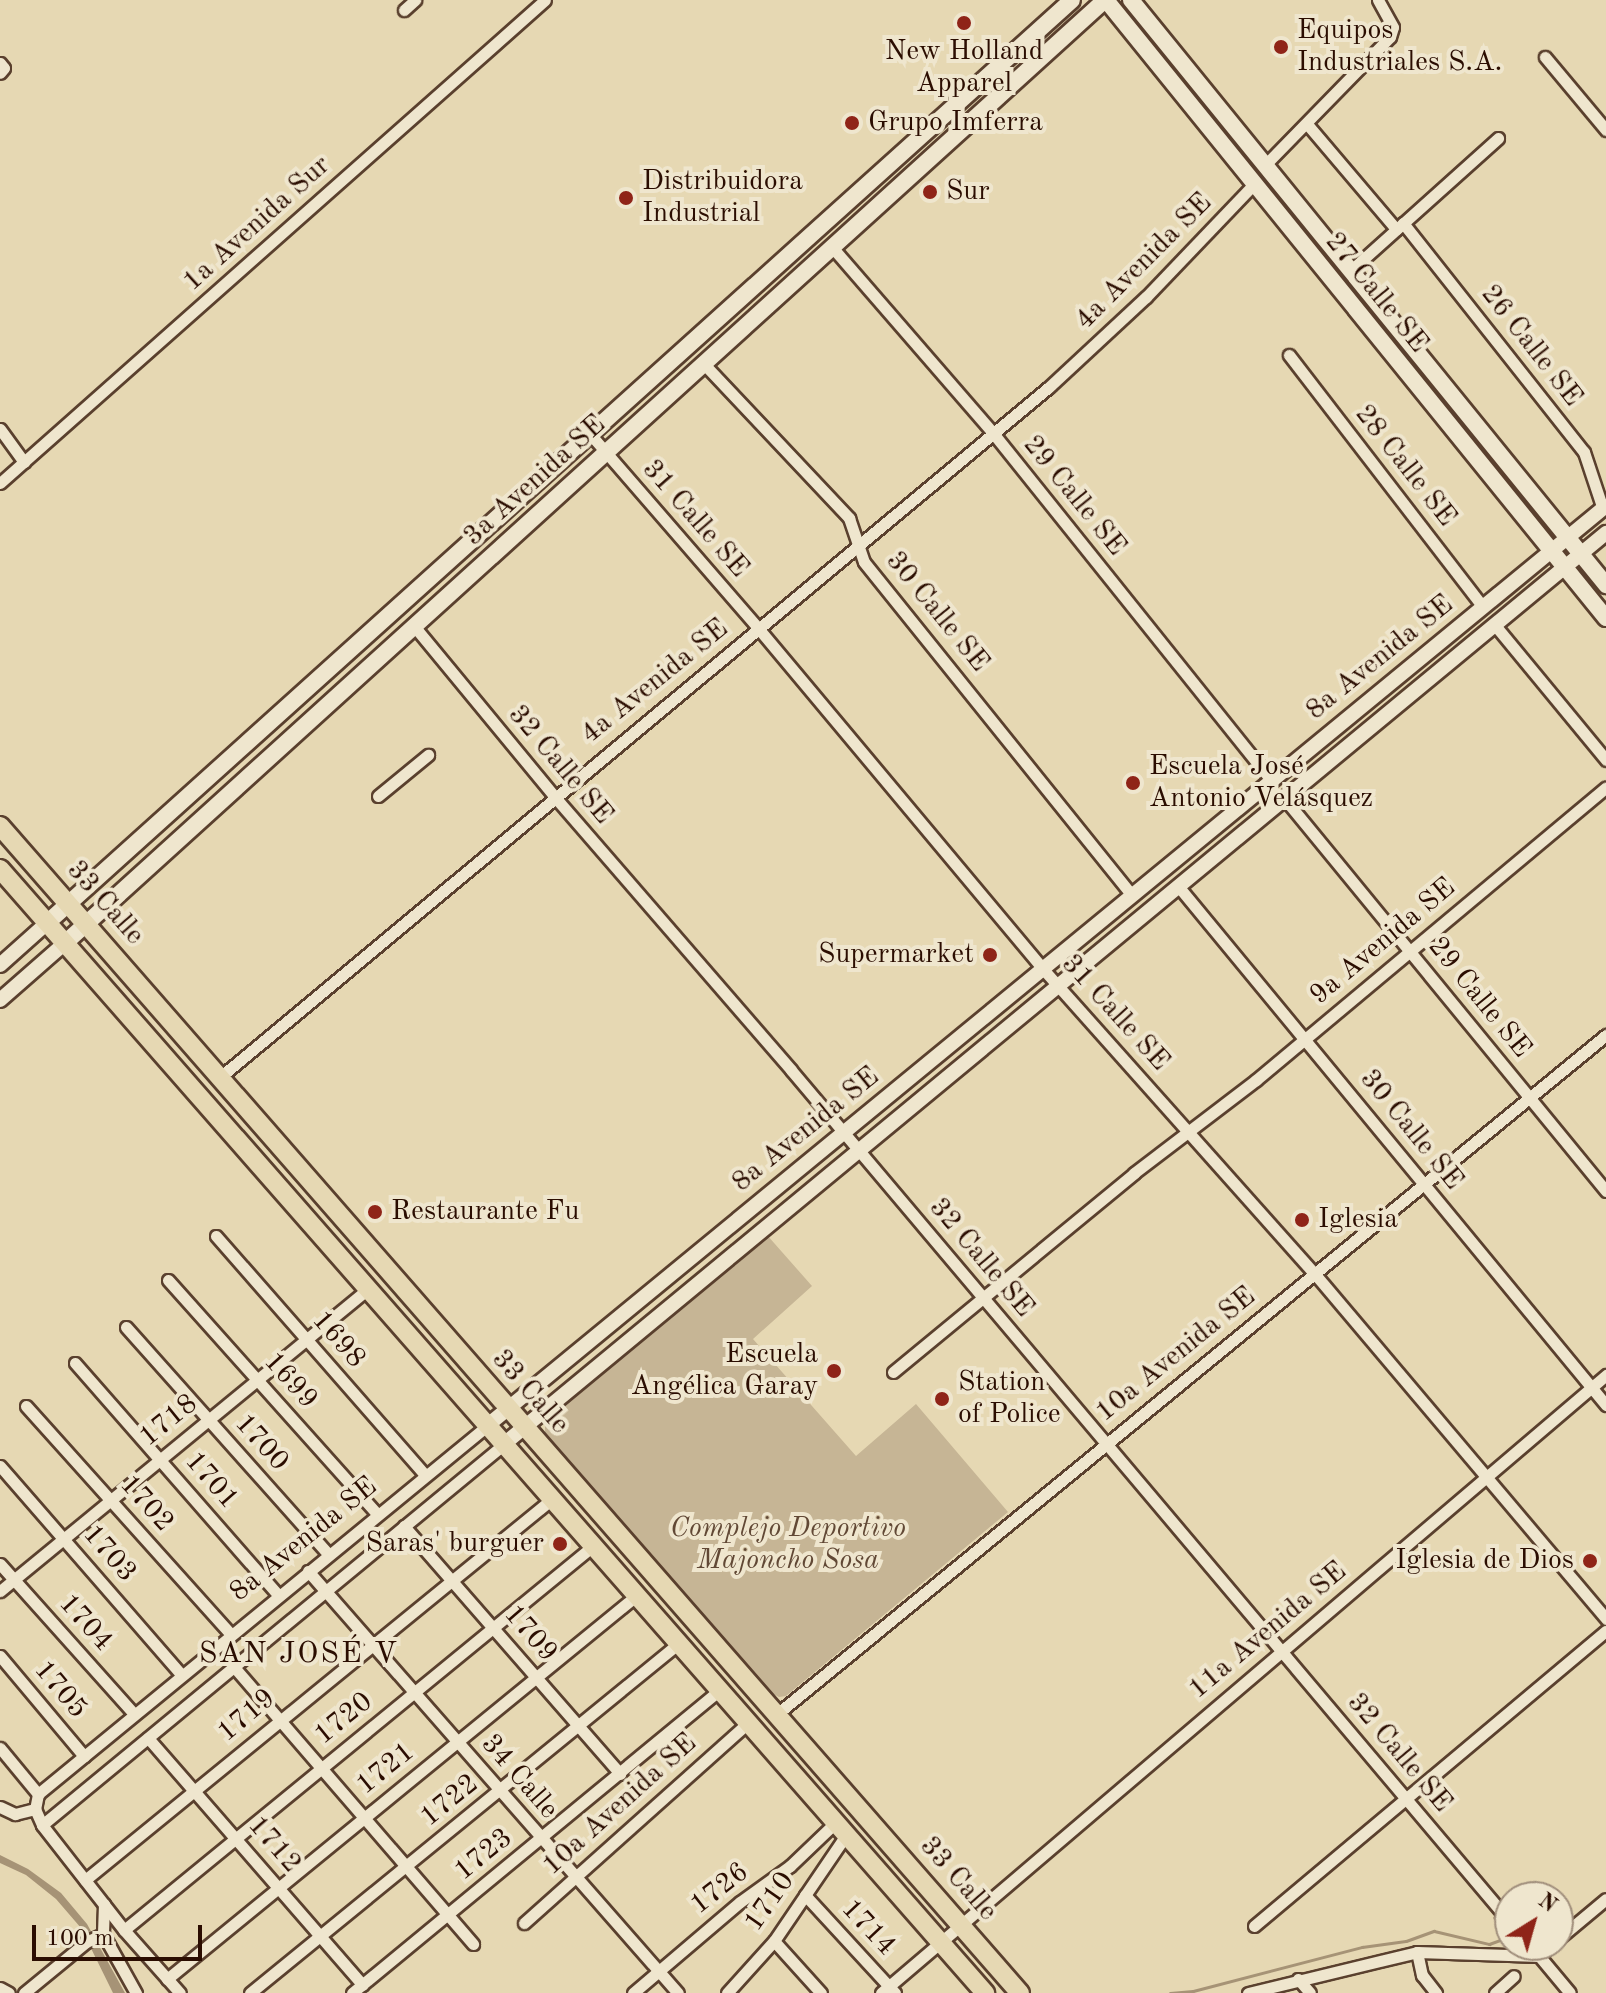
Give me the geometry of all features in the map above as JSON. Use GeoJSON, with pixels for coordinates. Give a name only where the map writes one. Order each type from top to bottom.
{"type":"FeatureCollection","features":[{"type":"Feature","properties":{"kind":"main road","name":"3a Avenida SE"},"geometry":{"type":"LineString","coordinates":[[47,923],[1072,0]]}},
{"type":"Feature","properties":{"kind":"main road","name":"3a Avenida SE"},"geometry":{"type":"LineString","coordinates":[[65,943],[1106,0]]}},
{"type":"Feature","properties":{"kind":"main road","name":"27 Calle SE"},"geometry":{"type":"LineString","coordinates":[[1106,0],[1606,618]]}},
{"type":"Feature","properties":{"kind":"main road","name":"27 Calle SE"},"geometry":{"type":"LineString","coordinates":[[1131,0],[1606,585]]}},
{"type":"Feature","properties":{"kind":"main road","name":"33 Calle"},"geometry":{"type":"LineString","coordinates":[[0,826],[1020,1993]]}},
{"type":"Feature","properties":{"kind":"main road","name":"33 Calle"},"geometry":{"type":"LineString","coordinates":[[0,869],[985,1993]]}},
{"type":"Feature","properties":{"kind":"street"},"geometry":{"type":"LineString","coordinates":[[404,10],[415,0]]}},
{"type":"Feature","properties":{"kind":"street","name":"1a Avenida Sur"},"geometry":{"type":"LineString","coordinates":[[0,483],[545,0]]}},
{"type":"Feature","properties":{"kind":"street"},"geometry":{"type":"LineString","coordinates":[[1264,166],[1390,37],[1393,27],[1378,0]]}},
{"type":"Feature","properties":{"kind":"street"},"geometry":{"type":"LineString","coordinates":[[1545,57],[1606,130]]}},
{"type":"Feature","properties":{"kind":"street","name":"26 Calle SE"},"geometry":{"type":"LineString","coordinates":[[1307,124],[1400,226],[1584,452],[1604,507]]}},
{"type":"Feature","properties":{"kind":"street"},"geometry":{"type":"LineString","coordinates":[[1350,271],[1498,138]]}},
{"type":"Feature","properties":{"kind":"street","name":"4a Avenida SE"},"geometry":{"type":"LineString","coordinates":[[219,1078],[993,433],[1146,297],[1254,184]]}},
{"type":"Feature","properties":{"kind":"street","name":"29 Calle SE"},"geometry":{"type":"LineString","coordinates":[[832,247],[993,433],[1272,781]]}},
{"type":"Feature","properties":{"kind":"street","name":"28 Calle SE"},"geometry":{"type":"LineString","coordinates":[[1289,355],[1483,607]]}},
{"type":"Feature","properties":{"kind":"street","name":"30 Calle SE"},"geometry":{"type":"LineString","coordinates":[[704,364],[849,518],[864,562],[1132,895]]}},
{"type":"Feature","properties":{"kind":"street"},"geometry":{"type":"LineString","coordinates":[[0,429],[24,462]]}},
{"type":"Feature","properties":{"kind":"street","name":"31 Calle SE"},"geometry":{"type":"LineString","coordinates":[[591,435],[758,628],[1043,969],[1314,1273],[1606,1619]]}},
{"type":"Feature","properties":{"kind":"street","name":"8a Avenida SE"},"geometry":{"type":"LineString","coordinates":[[38,1794],[230,1633],[488,1425],[1604,507]]}},
{"type":"Feature","properties":{"kind":"street","name":"8a Avenida SE"},"geometry":{"type":"LineString","coordinates":[[42,1825],[1606,533]]}},
{"type":"Feature","properties":{"kind":"street"},"geometry":{"type":"LineString","coordinates":[[1494,624],[1606,760]]}},
{"type":"Feature","properties":{"kind":"street","name":"32 Calle SE"},"geometry":{"type":"LineString","coordinates":[[414,626],[554,796],[844,1132],[1494,1903]]}},
{"type":"Feature","properties":{"kind":"street"},"geometry":{"type":"LineString","coordinates":[[378,796],[428,755]]}},
{"type":"Feature","properties":{"kind":"street","name":"9a Avenida SE"},"geometry":{"type":"LineString","coordinates":[[984,1297],[1134,1173],[1306,1039],[1606,787]]}},
{"type":"Feature","properties":{"kind":"street","name":"29 Calle SE"},"geometry":{"type":"LineString","coordinates":[[1284,798],[1606,1191]]}},
{"type":"Feature","properties":{"kind":"street","name":"30 Calle SE"},"geometry":{"type":"LineString","coordinates":[[1178,886],[1606,1405]]}},
{"type":"Feature","properties":{"kind":"street","name":"3a Avenida SE"},"geometry":{"type":"LineString","coordinates":[[0,965],[47,923]]}},
{"type":"Feature","properties":{"kind":"street","name":"3a Avenida SE"},"geometry":{"type":"LineString","coordinates":[[0,1000],[65,943]]}},
{"type":"Feature","properties":{"kind":"street","name":"10a Avenida SE"},"geometry":{"type":"LineString","coordinates":[[777,1714],[1606,1035]]}},
{"type":"Feature","properties":{"kind":"street","name":"1698"},"geometry":{"type":"LineString","coordinates":[[216,1236],[424,1474]]}},
{"type":"Feature","properties":{"kind":"street","name":"1699"},"geometry":{"type":"LineString","coordinates":[[168,1280],[377,1514]]}},
{"type":"Feature","properties":{"kind":"street","name":"1718"},"geometry":{"type":"LineString","coordinates":[[0,1591],[368,1289]]}},
{"type":"Feature","properties":{"kind":"street"},"geometry":{"type":"LineString","coordinates":[[893,1372],[984,1297]]}},
{"type":"Feature","properties":{"kind":"street","name":"1700"},"geometry":{"type":"LineString","coordinates":[[126,1327],[328,1554]]}},
{"type":"Feature","properties":{"kind":"street","name":"1701"},"geometry":{"type":"LineString","coordinates":[[75,1363],[278,1595]]}},
{"type":"Feature","properties":{"kind":"street","name":"11a Avenida SE"},"geometry":{"type":"LineString","coordinates":[[889,1991],[940,1942],[1606,1375]]}},
{"type":"Feature","properties":{"kind":"street","name":"1702"},"geometry":{"type":"LineString","coordinates":[[26,1406],[230,1633]]}},
{"type":"Feature","properties":{"kind":"street","name":"1703"},"geometry":{"type":"LineString","coordinates":[[0,1466],[181,1674]]}},
{"type":"Feature","properties":{"kind":"street","name":"1719"},"geometry":{"type":"LineString","coordinates":[[85,1880],[552,1499]]}},
{"type":"Feature","properties":{"kind":"street","name":"1709"},"geometry":{"type":"LineString","coordinates":[[404,1526],[620,1774]]}},
{"type":"Feature","properties":{"kind":"street","name":"1720"},"geometry":{"type":"LineString","coordinates":[[124,1930],[593,1546]]}},
{"type":"Feature","properties":{"kind":"street","name":"1704"},"geometry":{"type":"LineString","coordinates":[[0,1564],[134,1714]]}},
{"type":"Feature","properties":{"kind":"street","name":"34 Calle"},"geometry":{"type":"LineString","coordinates":[[308,1571],[678,1993]]}},
{"type":"Feature","properties":{"kind":"street","name":"1721"},"geometry":{"type":"LineString","coordinates":[[167,1979],[637,1595]]}},
{"type":"Feature","properties":{"kind":"street"},"geometry":{"type":"LineString","coordinates":[[1254,1926],[1606,1631]]}},
{"type":"Feature","properties":{"kind":"street","name":"1722"},"geometry":{"type":"LineString","coordinates":[[250,1993],[679,1643]]}},
{"type":"Feature","properties":{"kind":"street","name":"1705"},"geometry":{"type":"LineString","coordinates":[[0,1656],[84,1756]]}},
{"type":"Feature","properties":{"kind":"street"},"geometry":{"type":"LineString","coordinates":[[234,1667],[473,1944]]}},
{"type":"Feature","properties":{"kind":"street","name":"1723"},"geometry":{"type":"LineString","coordinates":[[352,1993],[719,1690]]}},
{"type":"Feature","properties":{"kind":"street","name":"10a Avenida SE"},"geometry":{"type":"LineString","coordinates":[[524,1923],[748,1723]]}},
{"type":"Feature","properties":{"kind":"street","name":"1712"},"geometry":{"type":"LineString","coordinates":[[148,1738],[363,1985]]}},
{"type":"Feature","properties":{"kind":"street"},"geometry":{"type":"LineString","coordinates":[[0,1748],[38,1794],[35,1809],[42,1825],[124,1930],[180,1993]]}},
{"type":"Feature","properties":{"kind":"street"},"geometry":{"type":"LineString","coordinates":[[0,1807],[15,1814],[35,1809]]}},
{"type":"Feature","properties":{"kind":"street","name":"1710"},"geometry":{"type":"LineString","coordinates":[[727,1993],[774,1941],[805,1895],[841,1828]]}},
{"type":"Feature","properties":{"kind":"street","name":"1726"},"geometry":{"type":"LineString","coordinates":[[633,1993],[658,1970],[841,1828]]}},
{"type":"Feature","properties":{"kind":"street","name":"1714"},"geometry":{"type":"LineString","coordinates":[[805,1895],[889,1991]]}},
{"type":"Feature","properties":{"kind":"street"},"geometry":{"type":"LineString","coordinates":[[1574,1926],[1606,1899]]}},
{"type":"Feature","properties":{"kind":"street"},"geometry":{"type":"LineString","coordinates":[[104,1904],[100,1934],[136,1993]]}},
{"type":"Feature","properties":{"kind":"street"},"geometry":{"type":"LineString","coordinates":[[24,1993],[100,1934]]}},
{"type":"Feature","properties":{"kind":"street"},"geometry":{"type":"LineString","coordinates":[[774,1941],[821,1993]]}},
{"type":"Feature","properties":{"kind":"street"},"geometry":{"type":"LineString","coordinates":[[1417,1952],[1422,1975],[1436,1993]]}},
{"type":"Feature","properties":{"kind":"street"},"geometry":{"type":"LineString","coordinates":[[1248,1993],[1417,1952],[1494,1955]]}},
{"type":"Feature","properties":{"kind":"street"},"geometry":{"type":"LineString","coordinates":[[1543,1961],[1570,1993]]}},
{"type":"Feature","properties":{"kind":"street"},"geometry":{"type":"LineString","coordinates":[[1495,1993],[1514,1976]]}},
{"type":"Feature","properties":{"kind":"street"},"geometry":{"type":"LineString","coordinates":[[1298,1979],[1310,1993]]}},
{"type":"Feature","properties":{"kind":"street"},"geometry":{"type":"LineString","coordinates":[[0,1988],[9,1993]]}},
{"type":"Feature","properties":{"kind":"green space","name":"Complejo Deportivo Majoncho Sosa"},"geometry":{"type":"Polygon","coordinates":[[[767,1235],[812,1286],[753,1339],[856,1456],[916,1404],[1008,1512],[786,1696],[779,1697],[770,1692],[545,1436],[551,1414],[767,1235]]]}},
{"type":"Feature","properties":{"kind":"shaded area"},"geometry":{"type":"Polygon","coordinates":[[[0,1855],[28,1869],[61,1893],[87,1924],[125,1993],[113,1993],[81,1928],[56,1899],[26,1875],[0,1863],[0,1855]]]}},
{"type":"Feature","properties":{"kind":"waterway"},"geometry":{"type":"LineString","coordinates":[[1170,1993],[1193,1991],[1362,1947],[1406,1941],[1434,1931],[1489,1944],[1494,1942]]}},
{"type":"Feature","properties":{"kind":"place","name":"New Holland Apparel"},"geometry":{"type":"Point","coordinates":[964,23]}},
{"type":"Feature","properties":{"kind":"place","name":"Equipos Industriales S.A."},"geometry":{"type":"Point","coordinates":[1281,47]}},
{"type":"Feature","properties":{"kind":"place","name":"Grupo Imferra"},"geometry":{"type":"Point","coordinates":[852,123]}},
{"type":"Feature","properties":{"kind":"place","name":"Sur"},"geometry":{"type":"Point","coordinates":[930,192]}},
{"type":"Feature","properties":{"kind":"place","name":"Distribuidora Industrial"},"geometry":{"type":"Point","coordinates":[626,198]}},
{"type":"Feature","properties":{"kind":"place","name":"Escuela José Antonio Velásquez"},"geometry":{"type":"Point","coordinates":[1133,783]}},
{"type":"Feature","properties":{"kind":"place","name":"Supermarket"},"geometry":{"type":"Point","coordinates":[990,955]}},
{"type":"Feature","properties":{"kind":"place","name":"Restaurante Fu"},"geometry":{"type":"Point","coordinates":[375,1212]}},
{"type":"Feature","properties":{"kind":"place","name":"Iglesia"},"geometry":{"type":"Point","coordinates":[1302,1220]}},
{"type":"Feature","properties":{"kind":"place","name":"Escuela Angélica Garay"},"geometry":{"type":"Point","coordinates":[834,1371]}},
{"type":"Feature","properties":{"kind":"place","name":"Station of Police"},"geometry":{"type":"Point","coordinates":[942,1399]}},
{"type":"Feature","properties":{"kind":"place","name":"Saras' burguer"},"geometry":{"type":"Point","coordinates":[560,1544]}},
{"type":"Feature","properties":{"kind":"place","name":"Iglesia de Dios"},"geometry":{"type":"Point","coordinates":[1590,1561]}},
{"type":"Feature","properties":{"kind":"district","name":"SAN JOSÉ V"},"geometry":{"type":"Point","coordinates":[299,1654]}}]}
